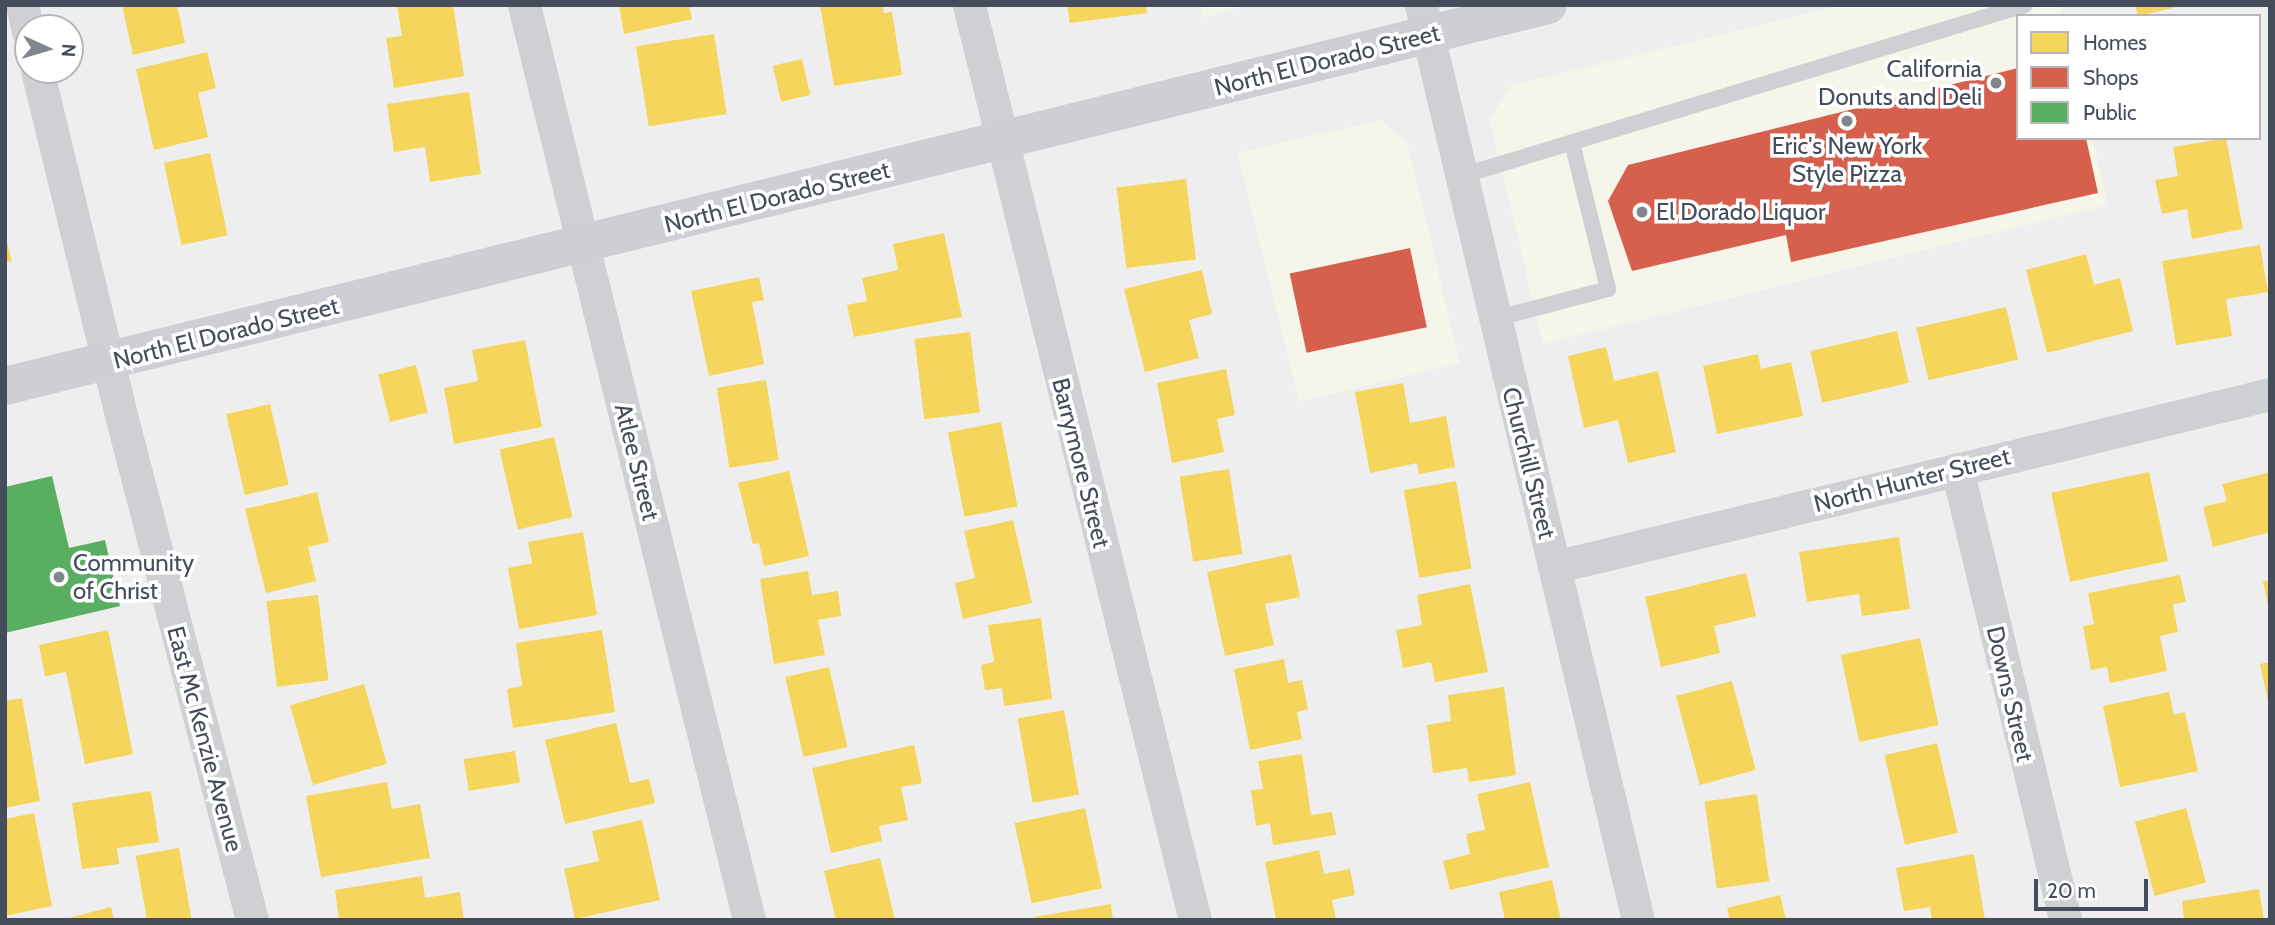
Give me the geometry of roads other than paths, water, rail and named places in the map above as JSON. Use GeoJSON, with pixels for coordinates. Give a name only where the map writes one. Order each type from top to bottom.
{"type":"FeatureCollection","features":[{"type":"Feature","properties":{"kind":"main road","name":"North El Dorado Street"},"geometry":{"type":"LineString","coordinates":[[5,386],[1002,142],[1424,20],[1529,8]]}},
{"type":"Feature","properties":{"kind":"street","name":"Atlee Street"},"geometry":{"type":"LineString","coordinates":[[524,5],[749,920]]}},
{"type":"Feature","properties":{"kind":"street","name":"Barrymore Street"},"geometry":{"type":"LineString","coordinates":[[968,5],[1195,920]]}},
{"type":"Feature","properties":{"kind":"street","name":"Churchill Street"},"geometry":{"type":"LineString","coordinates":[[1424,20],[1638,920]]}},
{"type":"Feature","properties":{"kind":"street","name":"East Mc Kenzie Avenue"},"geometry":{"type":"LineString","coordinates":[[40,84],[108,362],[252,920]]}},
{"type":"Feature","properties":{"kind":"street","name":"North Hunter Street"},"geometry":{"type":"LineString","coordinates":[[1554,567],[2270,394]]}},
{"type":"Feature","properties":{"kind":"street","name":"Downs Street"},"geometry":{"type":"LineString","coordinates":[[1957,469],[2065,920]]}},
{"type":"Feature","properties":{"kind":"lane"},"geometry":{"type":"LineString","coordinates":[[1461,176],[2025,5]]}},
{"type":"Feature","properties":{"kind":"lane"},"geometry":{"type":"LineString","coordinates":[[1494,319],[1608,289],[1572,142]]}},
{"type":"Feature","properties":{"kind":"place","name":"California Donuts and Deli"},"geometry":{"type":"Point","coordinates":[1996,83]}},
{"type":"Feature","properties":{"kind":"place","name":"Eric's New York Style Pizza"},"geometry":{"type":"Point","coordinates":[1847,121]}},
{"type":"Feature","properties":{"kind":"place","name":"El Dorado Liquor"},"geometry":{"type":"Point","coordinates":[1642,212]}},
{"type":"Feature","properties":{"kind":"place","name":"Community of Christ"},"geometry":{"type":"Point","coordinates":[59,577]}}]}
